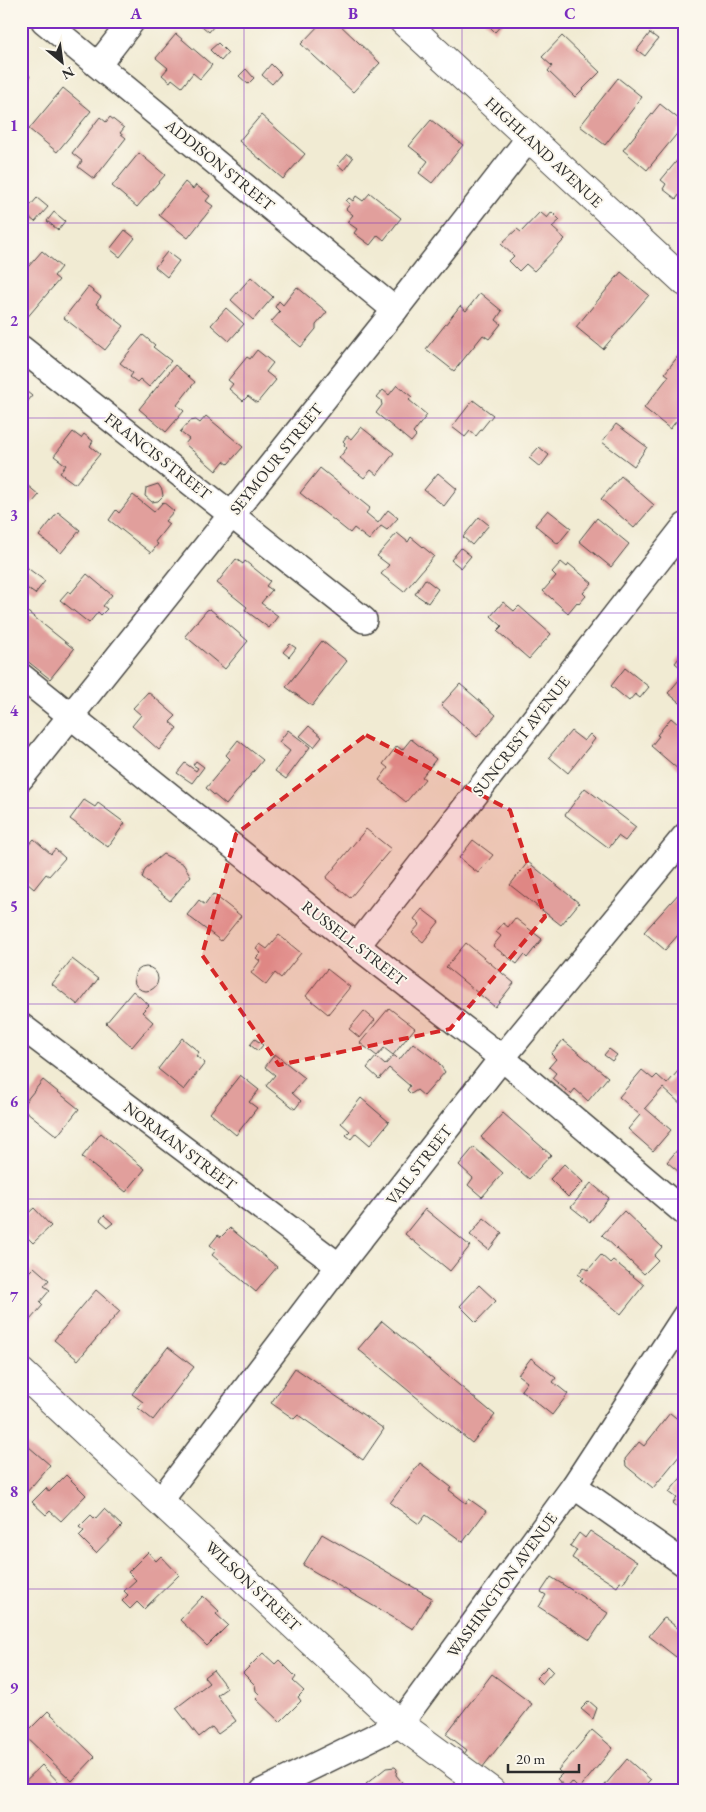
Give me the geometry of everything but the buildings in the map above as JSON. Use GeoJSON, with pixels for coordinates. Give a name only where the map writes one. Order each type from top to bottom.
{"type":"FeatureCollection","features":[{"type":"Feature","properties":{"kind":"street","name":"ADDISON STREET"},"geometry":{"type":"LineString","coordinates":[[44,21],[395,310]]}},
{"type":"Feature","properties":{"kind":"street"},"geometry":{"type":"LineString","coordinates":[[98,65],[132,21]]}},
{"type":"Feature","properties":{"kind":"street","name":"HIGHLAND AVENUE"},"geometry":{"type":"LineString","coordinates":[[403,21],[685,282]]}},
{"type":"Feature","properties":{"kind":"street","name":"SEYMOUR STREET"},"geometry":{"type":"LineString","coordinates":[[21,778],[395,310],[529,138]]}},
{"type":"Feature","properties":{"kind":"street","name":"FRANCIS STREET"},"geometry":{"type":"LineString","coordinates":[[21,348],[364,620]]}},
{"type":"Feature","properties":{"kind":"street","name":"SUNCREST AVENUE"},"geometry":{"type":"LineString","coordinates":[[357,946],[685,526]]}},
{"type":"Feature","properties":{"kind":"street","name":"RUSSELL STREET"},"geometry":{"type":"LineString","coordinates":[[21,676],[357,946],[502,1058],[685,1213]]}},
{"type":"Feature","properties":{"kind":"street","name":"VAIL STREET"},"geometry":{"type":"LineString","coordinates":[[161,1500],[339,1266],[502,1058],[685,836]]}},
{"type":"Feature","properties":{"kind":"street","name":"NORMAN STREET"},"geometry":{"type":"LineString","coordinates":[[21,1026],[339,1266]]}},
{"type":"Feature","properties":{"kind":"street","name":"WASHINGTON AVENUE"},"geometry":{"type":"LineString","coordinates":[[263,1791],[400,1724],[574,1486],[685,1316]]}},
{"type":"Feature","properties":{"kind":"street","name":"WILSON STREET"},"geometry":{"type":"LineString","coordinates":[[21,1372],[400,1724],[491,1791]]}},
{"type":"Feature","properties":{"kind":"street"},"geometry":{"type":"LineString","coordinates":[[574,1486],[685,1564]]}},
{"type":"Feature","properties":{"kind":"highlighted area"},"geometry":{"type":"Polygon","coordinates":[[[366,735],[510,810],[545,917],[450,1029],[279,1065],[202,955],[236,834],[366,735]]]}}]}
